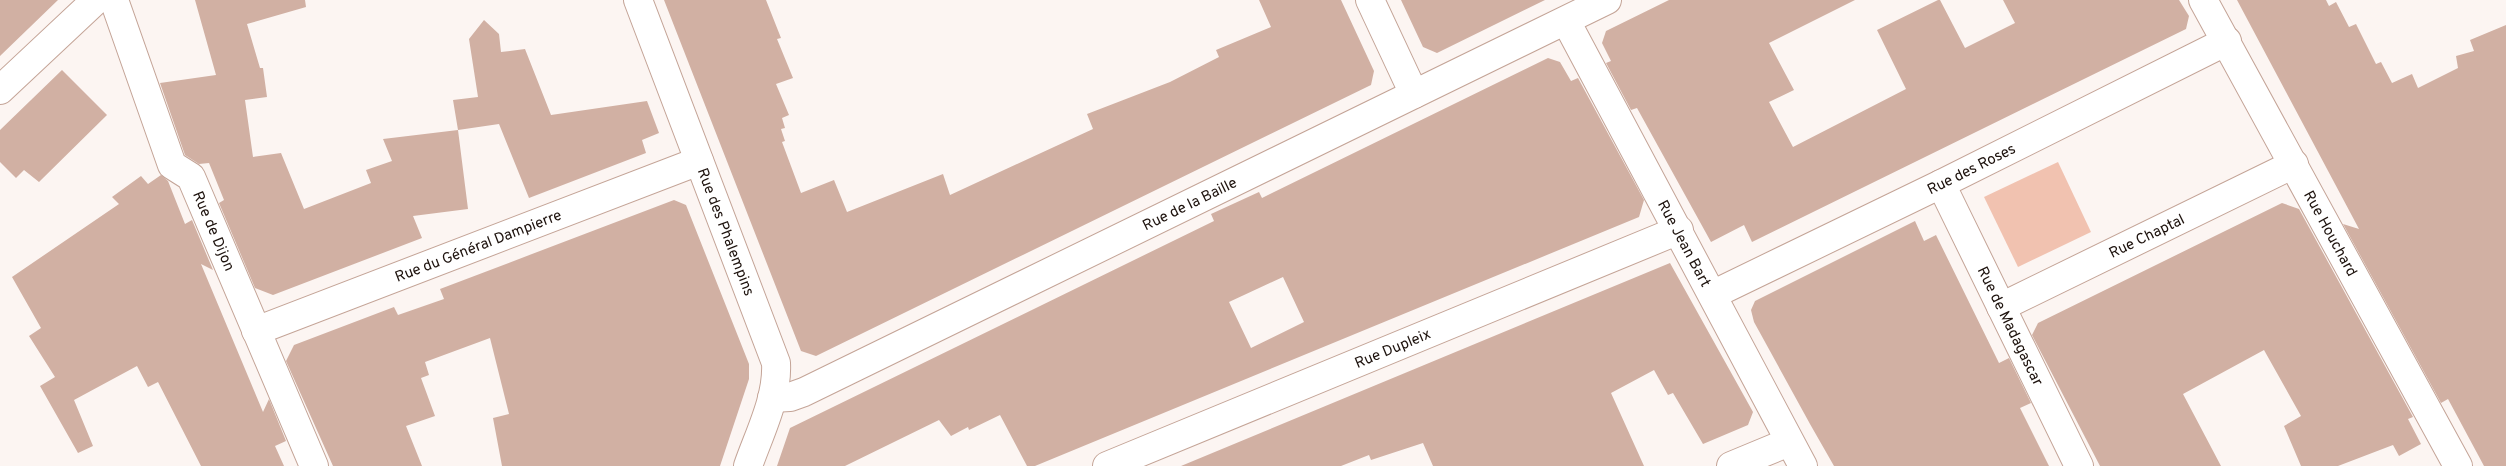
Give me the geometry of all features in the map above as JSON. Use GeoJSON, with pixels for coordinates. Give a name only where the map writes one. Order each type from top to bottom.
{"type":"FeatureCollection","features":[{"type":"Feature","properties":{"kind":"street"},"geometry":{"type":"LineString","coordinates":[[0,90],[96,0]]}},
{"type":"Feature","properties":{"kind":"street","name":"Rue de Dijon"},"geometry":{"type":"LineString","coordinates":[[114,0],[172,165],[190,177],[314,466]]}},
{"type":"Feature","properties":{"kind":"street","name":"Rue des Phalempins"},"geometry":{"type":"LineString","coordinates":[[638,0],[698,161],[772,348],[776,370],[772,398],[748,466]]}},
{"type":"Feature","properties":{"kind":"street"},"geometry":{"type":"LineString","coordinates":[[1370,0],[1414,94]]}},
{"type":"Feature","properties":{"kind":"street","name":"Rue de la Baille"},"geometry":{"type":"LineString","coordinates":[[772,398],[790,397],[804,392],[1607,0]]}},
{"type":"Feature","properties":{"kind":"street","name":"Rue Houchard"},"geometry":{"type":"LineString","coordinates":[[2203,0],[2458,466]]}},
{"type":"Feature","properties":{"kind":"street","name":"Rue Jean Bart"},"geometry":{"type":"LineString","coordinates":[[1566,21],[1714,294],[1803,466]]}},
{"type":"Feature","properties":{"kind":"street","name":"Rue des Roses"},"geometry":{"type":"LineString","coordinates":[[1714,294],[1941,184],[2227,41]]}},
{"type":"Feature","properties":{"kind":"street","name":"Rue du Général Dampierre"},"geometry":{"type":"LineString","coordinates":[[256,331],[698,161]]}},
{"type":"Feature","properties":{"kind":"street","name":"Rue Chaptal"},"geometry":{"type":"LineString","coordinates":[[2001,308],[2294,164]]}},
{"type":"Feature","properties":{"kind":"street","name":"Rue de Madagascar"},"geometry":{"type":"LineString","coordinates":[[1941,184],[2079,466]]}},
{"type":"Feature","properties":{"kind":"street","name":"Rue Dupleix"},"geometry":{"type":"LineString","coordinates":[[1107,466],[1679,230]]}},
{"type":"Feature","properties":{"kind":"street"},"geometry":{"type":"LineString","coordinates":[[1731,466],[1789,442]]}},
{"type":"Feature","properties":{"kind":"shaded area"},"geometry":{"type":"Polygon","coordinates":[[[2058,162],[2091,232],[2018,267],[1984,197],[2058,162]]]}},
{"type":"Feature","properties":{"kind":"building"},"geometry":{"type":"Polygon","coordinates":[[[0,0],[58,0],[0,56],[0,0]]]}},
{"type":"Feature","properties":{"kind":"building"},"geometry":{"type":"Polygon","coordinates":[[[195,0],[305,0],[306,7],[247,24],[260,68],[263,68],[267,97],[245,100],[253,157],[281,153],[304,209],[371,183],[366,170],[392,161],[383,139],[458,130],[468,209],[413,216],[422,238],[273,295],[255,288],[219,203],[224,200],[209,163],[199,164],[185,155],[160,83],[216,75],[195,0]]]}},
{"type":"Feature","properties":{"kind":"building"},"geometry":{"type":"Polygon","coordinates":[[[664,0],[766,0],[781,38],[777,39],[793,78],[776,84],[789,115],[782,118],[785,128],[781,129],[785,141],[782,142],[801,193],[834,180],[847,212],[943,174],[950,195],[1093,129],[1087,114],[1170,82],[1219,57],[1216,50],[1271,27],[1259,0],[1341,0],[1374,71],[1371,85],[816,356],[801,351],[664,0]]]}},
{"type":"Feature","properties":{"kind":"building"},"geometry":{"type":"Polygon","coordinates":[[[1401,0],[1545,0],[1437,53],[1423,47],[1401,0]]]}},
{"type":"Feature","properties":{"kind":"building"},"geometry":{"type":"Polygon","coordinates":[[[1669,0],[1855,0],[1769,43],[1794,90],[1769,102],[1793,147],[1906,89],[1877,30],[1938,0],[1940,0],[1965,48],[2015,23],[2003,0],[2179,0],[2189,16],[2186,29],[1752,242],[1744,225],[1711,242],[1637,108],[1631,110],[1606,63],[1611,61],[1602,43],[1606,31],[1669,0]]]}},
{"type":"Feature","properties":{"kind":"building"},"geometry":{"type":"Polygon","coordinates":[[[2237,0],[2326,0],[2329,6],[2336,2],[2349,27],[2356,24],[2376,64],[2381,62],[2392,83],[2412,74],[2418,88],[2458,68],[2456,56],[2474,51],[2470,40],[2506,25],[2506,466],[2484,466],[2448,399],[2441,403],[2343,224],[2359,229],[2237,0]]]}},
{"type":"Feature","properties":{"kind":"building"},"geometry":{"type":"Polygon","coordinates":[[[484,20],[499,34],[501,52],[525,49],[551,115],[647,101],[659,133],[642,140],[646,153],[529,198],[499,124],[458,130],[453,100],[478,97],[469,39],[484,20]]]}},
{"type":"Feature","properties":{"kind":"building"},"geometry":{"type":"Polygon","coordinates":[[[1548,58],[1560,62],[1571,81],[1578,78],[1644,200],[1639,217],[1035,466],[1027,466],[1000,415],[969,430],[968,427],[951,436],[939,420],[845,466],[777,466],[790,428],[1214,221],[1211,214],[1259,192],[1262,198],[1548,58]],[[1283,277],[1229,302],[1251,348],[1304,322],[1283,277]]]}},
{"type":"Feature","properties":{"kind":"building"},"geometry":{"type":"Polygon","coordinates":[[[62,70],[107,115],[39,182],[24,170],[16,178],[0,162],[0,130],[62,70]]]}},
{"type":"Feature","properties":{"kind":"building"},"geometry":{"type":"Polygon","coordinates":[[[161,175],[168,181],[185,224],[192,220],[213,270],[201,264],[263,412],[269,399],[286,441],[275,446],[284,466],[201,466],[158,382],[148,387],[137,366],[74,400],[93,446],[78,453],[40,386],[55,377],[29,336],[41,328],[12,277],[119,204],[112,197],[141,176],[148,184],[161,175]]]}},
{"type":"Feature","properties":{"kind":"building"},"geometry":{"type":"Polygon","coordinates":[[[674,200],[686,205],[749,364],[749,379],[720,466],[502,466],[493,418],[509,414],[490,338],[425,362],[429,375],[421,378],[435,416],[406,426],[422,466],[333,466],[286,361],[294,345],[394,307],[398,315],[444,299],[440,289],[674,200]]]}},
{"type":"Feature","properties":{"kind":"building"},"geometry":{"type":"Polygon","coordinates":[[[2282,203],[2299,209],[2413,417],[2408,419],[2421,444],[2399,456],[2393,445],[2338,466],[2301,466],[2284,426],[2301,416],[2264,350],[2183,394],[2221,466],[2100,466],[2032,335],[2038,323],[2282,203]]]}},
{"type":"Feature","properties":{"kind":"building"},"geometry":{"type":"Polygon","coordinates":[[[1915,221],[1924,241],[1936,235],[1999,363],[2009,358],[2031,403],[2020,408],[2049,466],[1834,466],[1754,322],[1751,310],[1755,301],[1915,221]]]}},
{"type":"Feature","properties":{"kind":"building"},"geometry":{"type":"Polygon","coordinates":[[[1670,263],[1753,412],[1748,425],[1703,444],[1673,393],[1668,395],[1654,370],[1611,393],[1644,466],[1433,466],[1423,443],[1371,460],[1369,455],[1341,466],[1181,466],[1670,263]]]}}]}
